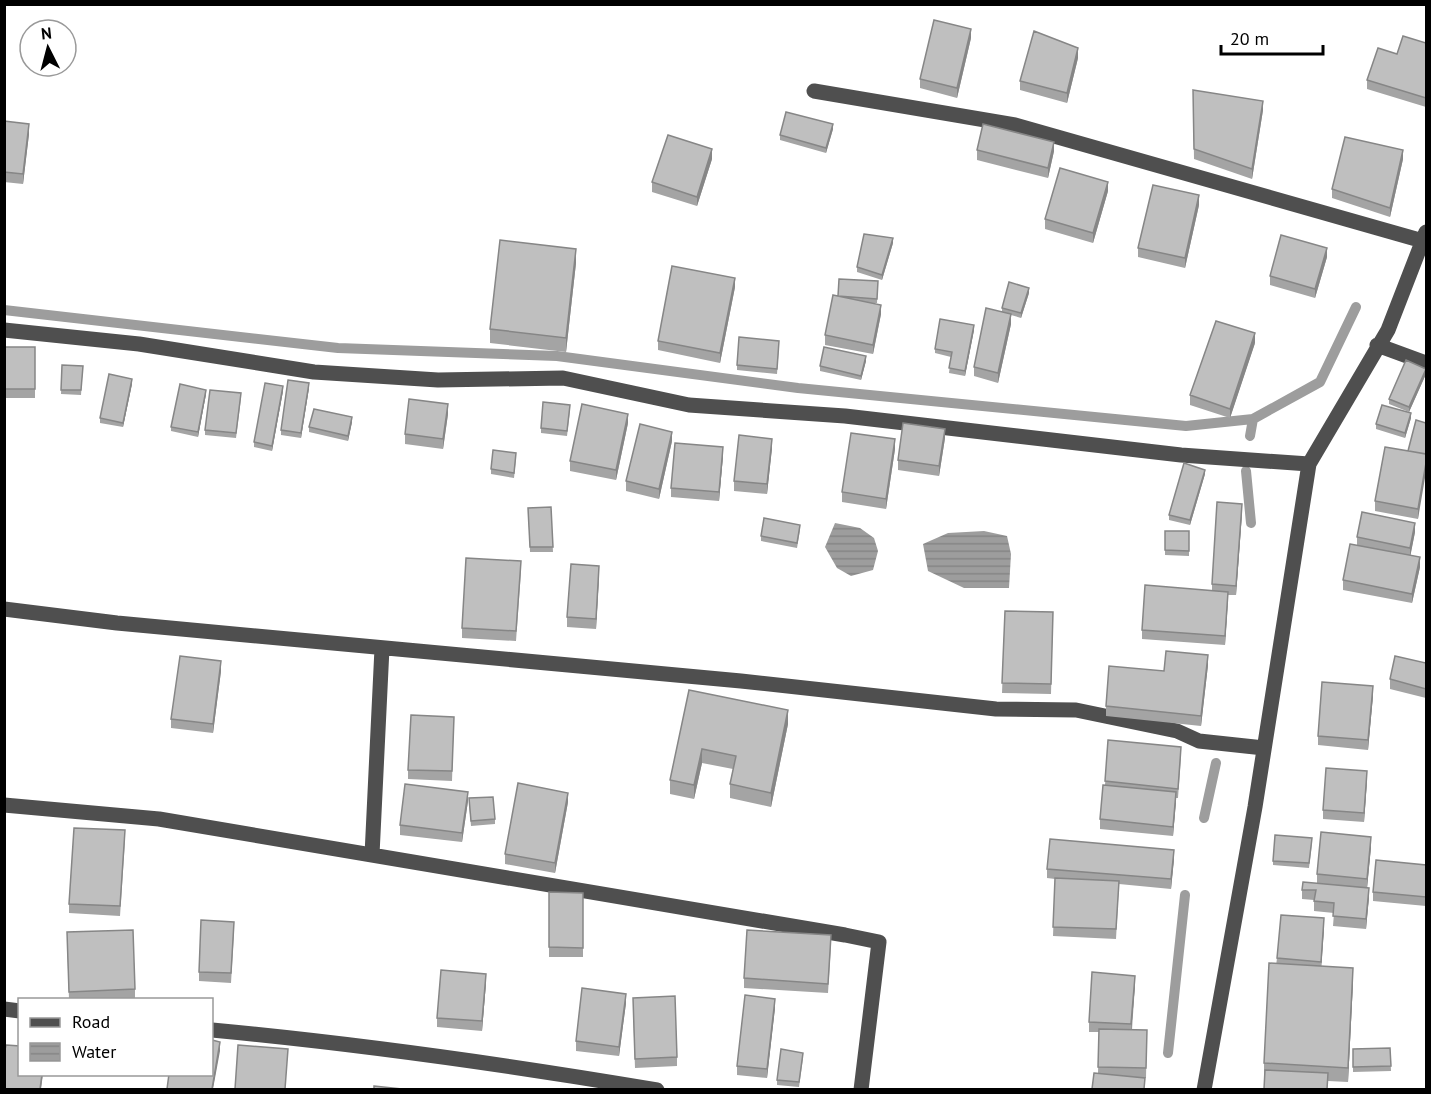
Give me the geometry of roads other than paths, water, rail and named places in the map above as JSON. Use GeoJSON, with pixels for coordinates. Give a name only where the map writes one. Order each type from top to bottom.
{"type":"FeatureCollection","features":[{"type":"Feature","properties":{"kind":"street"},"geometry":{"type":"LineString","coordinates":[[814,91],[1016,125],[1425,237],[1388,330],[1377,345],[1309,464],[1264,748],[1204,1089]]}},
{"type":"Feature","properties":{"kind":"street"},"geometry":{"type":"LineString","coordinates":[[4,330],[139,344],[314,372],[438,380],[563,378],[689,405],[845,416],[1181,455],[1309,464]]}},
{"type":"Feature","properties":{"kind":"street"},"geometry":{"type":"LineString","coordinates":[[1377,345],[1426,363]]}},
{"type":"Feature","properties":{"kind":"street"},"geometry":{"type":"LineString","coordinates":[[4,609],[117,623],[741,681],[996,709],[1077,710],[1177,730],[1199,741],[1264,748]]}},
{"type":"Feature","properties":{"kind":"street"},"geometry":{"type":"LineString","coordinates":[[372,855],[382,648]]}},
{"type":"Feature","properties":{"kind":"street"},"geometry":{"type":"LineString","coordinates":[[4,805],[159,819],[879,942],[861,1089]]}},
{"type":"Feature","properties":{"kind":"street"},"geometry":{"type":"LineString","coordinates":[[213,1030],[279,1036],[555,1072],[657,1089]]}},
{"type":"Feature","properties":{"kind":"water"},"geometry":{"type":"Polygon","coordinates":[[[835,523],[860,528],[874,538],[878,551],[873,570],[851,576],[837,568],[825,547],[835,523]]]}},
{"type":"Feature","properties":{"kind":"water"},"geometry":{"type":"Polygon","coordinates":[[[984,531],[1007,536],[1011,554],[1009,588],[964,588],[928,571],[923,544],[948,533],[984,531]]]}},
{"type":"Feature","properties":{"kind":"waterway"},"geometry":{"type":"LineString","coordinates":[[4,310],[338,348],[557,356],[798,388],[1186,426],[1253,419],[1320,382],[1356,307]]}},
{"type":"Feature","properties":{"kind":"waterway"},"geometry":{"type":"LineString","coordinates":[[1250,436],[1253,419]]}},
{"type":"Feature","properties":{"kind":"waterway"},"geometry":{"type":"LineString","coordinates":[[1246,471],[1251,523]]}},
{"type":"Feature","properties":{"kind":"waterway"},"geometry":{"type":"LineString","coordinates":[[1204,818],[1216,763]]}},
{"type":"Feature","properties":{"kind":"waterway"},"geometry":{"type":"LineString","coordinates":[[1168,1053],[1185,895]]}}]}
